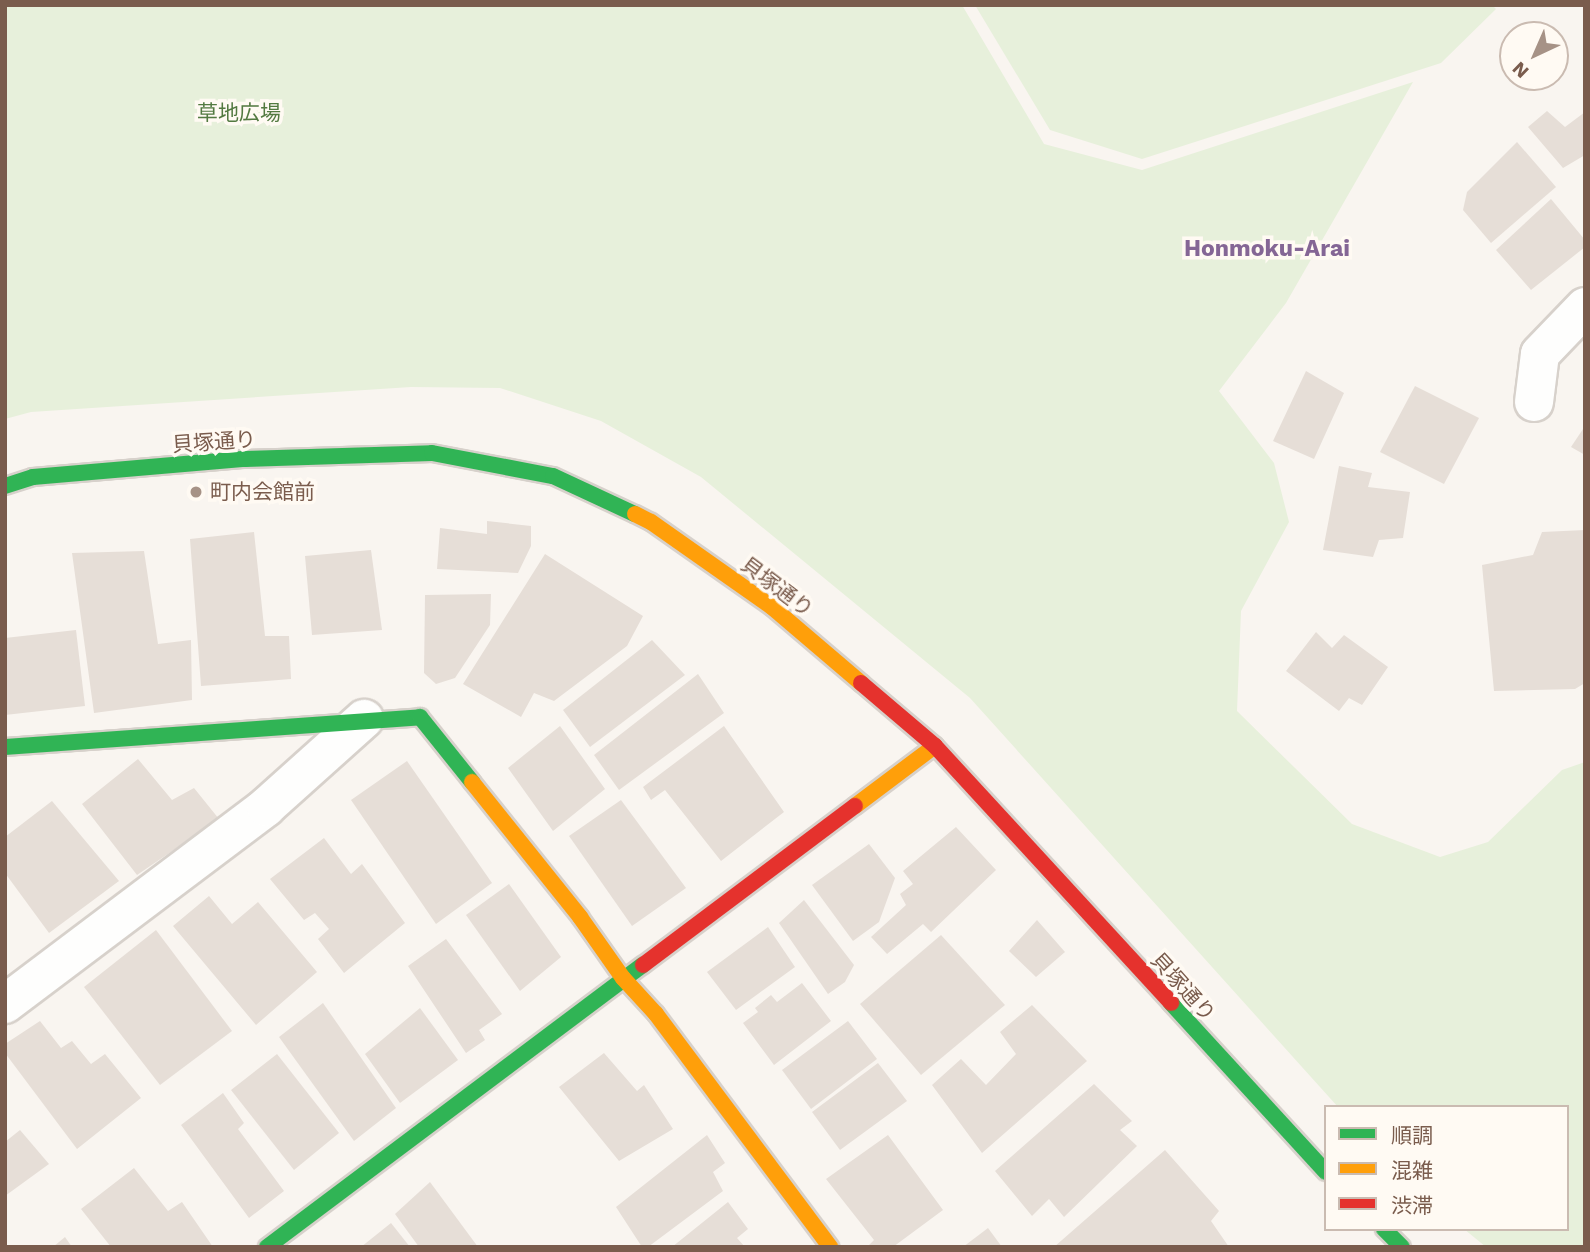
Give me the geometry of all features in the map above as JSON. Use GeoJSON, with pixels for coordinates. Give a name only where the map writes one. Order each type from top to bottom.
{"type":"FeatureCollection","features":[{"type":"Feature","properties":{"kind":"street"},"geometry":{"type":"LineString","coordinates":[[1534,402],[1540,354],[1585,307]]}},
{"type":"Feature","properties":{"kind":"street","name":"貝塚通り"},"geometry":{"type":"LineString","coordinates":[[5,486],[33,477],[245,459],[432,453],[553,476],[651,522],[761,599],[935,746],[1324,1170]]}},
{"type":"Feature","properties":{"kind":"street"},"geometry":{"type":"LineString","coordinates":[[5,747],[364,719],[421,717],[580,917],[623,978],[656,1014],[819,1243]]}},
{"type":"Feature","properties":{"kind":"street"},"geometry":{"type":"LineString","coordinates":[[5,1004],[266,807],[364,719]]}},
{"type":"Feature","properties":{"kind":"street"},"geometry":{"type":"LineString","coordinates":[[268,1247],[935,746]]}},
{"type":"Feature","properties":{"kind":"street"},"geometry":{"type":"LineString","coordinates":[[1386,1231],[1402,1247]]}},
{"type":"Feature","properties":{"kind":"green space","name":"草地広場"},"geometry":{"type":"Polygon","coordinates":[[[5,5],[962,5],[1044,144],[1142,170],[1413,82],[1286,303],[1219,391],[1274,463],[1289,522],[1241,611],[1237,711],[1352,824],[1440,857],[1488,842],[1562,770],[1585,762],[1585,1247],[1486,1247],[1466,1231],[1569,1231],[1569,1105],[1336,1105],[970,698],[701,477],[601,421],[500,388],[411,387],[31,412],[5,419],[5,5]]]}},
{"type":"Feature","properties":{"kind":"green space"},"geometry":{"type":"Polygon","coordinates":[[[975,5],[1492,5],[1496,9],[1441,63],[1142,159],[1050,130],[975,5]]]}},
{"type":"Feature","properties":{"kind":"building"},"geometry":{"type":"Polygon","coordinates":[[[1547,111],[1565,127],[1585,112],[1585,155],[1563,168],[1528,127],[1547,111]]]}},
{"type":"Feature","properties":{"kind":"building"},"geometry":{"type":"Polygon","coordinates":[[[1517,142],[1556,187],[1491,243],[1463,210],[1467,192],[1517,142]]]}},
{"type":"Feature","properties":{"kind":"building"},"geometry":{"type":"Polygon","coordinates":[[[1551,199],[1585,240],[1585,247],[1531,290],[1496,250],[1551,199]]]}},
{"type":"Feature","properties":{"kind":"building"},"geometry":{"type":"Polygon","coordinates":[[[1306,371],[1344,393],[1314,459],[1273,441],[1306,371]]]}},
{"type":"Feature","properties":{"kind":"building"},"geometry":{"type":"Polygon","coordinates":[[[1415,386],[1479,418],[1444,484],[1380,452],[1415,386]]]}},
{"type":"Feature","properties":{"kind":"building"},"geometry":{"type":"Polygon","coordinates":[[[1585,426],[1585,455],[1571,447],[1585,426]]]}},
{"type":"Feature","properties":{"kind":"building"},"geometry":{"type":"Polygon","coordinates":[[[1339,466],[1372,473],[1368,487],[1410,492],[1403,538],[1379,540],[1373,557],[1323,550],[1339,466]]]}},
{"type":"Feature","properties":{"kind":"building"},"geometry":{"type":"Polygon","coordinates":[[[487,521],[531,526],[531,546],[518,573],[437,569],[440,528],[487,534],[487,521]]]}},
{"type":"Feature","properties":{"kind":"building"},"geometry":{"type":"Polygon","coordinates":[[[1585,530],[1585,683],[1575,689],[1494,691],[1482,565],[1533,555],[1542,532],[1585,530]]]}},
{"type":"Feature","properties":{"kind":"building"},"geometry":{"type":"Polygon","coordinates":[[[254,532],[265,636],[289,636],[291,679],[201,686],[190,539],[254,532]]]}},
{"type":"Feature","properties":{"kind":"building"},"geometry":{"type":"Polygon","coordinates":[[[371,550],[382,630],[312,635],[305,556],[371,550]]]}},
{"type":"Feature","properties":{"kind":"building"},"geometry":{"type":"Polygon","coordinates":[[[144,551],[158,644],[191,640],[192,700],[94,713],[72,553],[144,551]]]}},
{"type":"Feature","properties":{"kind":"building"},"geometry":{"type":"Polygon","coordinates":[[[545,554],[643,616],[627,646],[554,701],[534,693],[521,717],[463,684],[545,554]]]}},
{"type":"Feature","properties":{"kind":"building"},"geometry":{"type":"Polygon","coordinates":[[[491,594],[490,625],[455,678],[436,684],[424,673],[425,595],[491,594]]]}},
{"type":"Feature","properties":{"kind":"building"},"geometry":{"type":"Polygon","coordinates":[[[76,630],[85,706],[5,715],[5,638],[76,630]]]}},
{"type":"Feature","properties":{"kind":"building"},"geometry":{"type":"Polygon","coordinates":[[[1316,632],[1332,648],[1344,635],[1388,667],[1362,705],[1349,698],[1339,711],[1286,671],[1316,632]]]}},
{"type":"Feature","properties":{"kind":"building"},"geometry":{"type":"Polygon","coordinates":[[[652,640],[685,675],[590,747],[563,710],[652,640]]]}},
{"type":"Feature","properties":{"kind":"building"},"geometry":{"type":"Polygon","coordinates":[[[698,674],[724,713],[619,790],[594,755],[698,674]]]}},
{"type":"Feature","properties":{"kind":"building"},"geometry":{"type":"Polygon","coordinates":[[[560,726],[605,789],[553,831],[508,768],[560,726]]]}},
{"type":"Feature","properties":{"kind":"building"},"geometry":{"type":"Polygon","coordinates":[[[724,726],[784,812],[721,861],[665,790],[651,800],[643,787],[724,726]]]}},
{"type":"Feature","properties":{"kind":"building"},"geometry":{"type":"Polygon","coordinates":[[[138,759],[172,800],[194,788],[219,819],[137,875],[82,804],[138,759]]]}},
{"type":"Feature","properties":{"kind":"building"},"geometry":{"type":"Polygon","coordinates":[[[407,761],[492,883],[436,924],[351,800],[407,761]]]}},
{"type":"Feature","properties":{"kind":"building"},"geometry":{"type":"Polygon","coordinates":[[[621,800],[686,888],[632,926],[569,836],[621,800]]]}},
{"type":"Feature","properties":{"kind":"building"},"geometry":{"type":"Polygon","coordinates":[[[52,801],[119,881],[49,933],[5,873],[5,837],[52,801]]]}},
{"type":"Feature","properties":{"kind":"building"},"geometry":{"type":"Polygon","coordinates":[[[956,827],[996,870],[931,932],[923,924],[887,954],[871,937],[906,905],[900,894],[913,884],[903,871],[956,827]]]}},
{"type":"Feature","properties":{"kind":"building"},"geometry":{"type":"Polygon","coordinates":[[[324,838],[351,874],[362,864],[405,923],[344,973],[318,939],[329,929],[315,913],[304,920],[270,879],[324,838]]]}},
{"type":"Feature","properties":{"kind":"building"},"geometry":{"type":"Polygon","coordinates":[[[869,844],[895,878],[879,922],[853,941],[812,885],[869,844]]]}},
{"type":"Feature","properties":{"kind":"building"},"geometry":{"type":"Polygon","coordinates":[[[509,884],[561,957],[520,991],[466,915],[509,884]]]}},
{"type":"Feature","properties":{"kind":"building"},"geometry":{"type":"Polygon","coordinates":[[[209,896],[232,924],[258,902],[317,972],[256,1025],[173,926],[209,896]]]}},
{"type":"Feature","properties":{"kind":"building"},"geometry":{"type":"Polygon","coordinates":[[[804,900],[854,965],[845,982],[828,994],[779,923],[804,900]]]}},
{"type":"Feature","properties":{"kind":"building"},"geometry":{"type":"Polygon","coordinates":[[[1037,920],[1065,952],[1036,977],[1009,951],[1037,920]]]}},
{"type":"Feature","properties":{"kind":"building"},"geometry":{"type":"Polygon","coordinates":[[[768,927],[795,967],[736,1010],[707,972],[768,927]]]}},
{"type":"Feature","properties":{"kind":"building"},"geometry":{"type":"Polygon","coordinates":[[[156,930],[232,1031],[160,1085],[84,987],[156,930]]]}},
{"type":"Feature","properties":{"kind":"building"},"geometry":{"type":"Polygon","coordinates":[[[941,935],[1005,1005],[921,1075],[860,1004],[941,935]]]}},
{"type":"Feature","properties":{"kind":"building"},"geometry":{"type":"Polygon","coordinates":[[[446,939],[502,1014],[479,1030],[485,1040],[466,1053],[408,966],[446,939]]]}},
{"type":"Feature","properties":{"kind":"building"},"geometry":{"type":"Polygon","coordinates":[[[802,983],[831,1021],[774,1065],[743,1023],[758,1012],[755,1008],[771,995],[777,1002],[802,983]]]}},
{"type":"Feature","properties":{"kind":"building"},"geometry":{"type":"Polygon","coordinates":[[[323,1003],[396,1108],[354,1141],[279,1037],[323,1003]]]}},
{"type":"Feature","properties":{"kind":"building"},"geometry":{"type":"Polygon","coordinates":[[[1032,1005],[1087,1061],[982,1153],[932,1085],[961,1059],[986,1085],[1016,1054],[1000,1032],[1032,1005]]]}},
{"type":"Feature","properties":{"kind":"building"},"geometry":{"type":"Polygon","coordinates":[[[420,1008],[458,1060],[400,1103],[365,1054],[420,1008]]]}},
{"type":"Feature","properties":{"kind":"building"},"geometry":{"type":"Polygon","coordinates":[[[40,1021],[61,1048],[72,1041],[91,1064],[105,1054],[141,1098],[77,1149],[5,1053],[5,1044],[40,1021]]]}},
{"type":"Feature","properties":{"kind":"building"},"geometry":{"type":"Polygon","coordinates":[[[848,1021],[877,1059],[811,1109],[782,1070],[848,1021]]]}},
{"type":"Feature","properties":{"kind":"building"},"geometry":{"type":"Polygon","coordinates":[[[604,1053],[637,1091],[644,1085],[673,1129],[619,1161],[559,1087],[604,1053]]]}},
{"type":"Feature","properties":{"kind":"building"},"geometry":{"type":"Polygon","coordinates":[[[277,1054],[339,1133],[294,1170],[231,1090],[277,1054]]]}},
{"type":"Feature","properties":{"kind":"building"},"geometry":{"type":"Polygon","coordinates":[[[878,1063],[907,1101],[840,1150],[812,1112],[878,1063]]]}},
{"type":"Feature","properties":{"kind":"building"},"geometry":{"type":"Polygon","coordinates":[[[1094,1084],[1132,1121],[1120,1130],[1137,1146],[1064,1217],[1049,1199],[1032,1216],[995,1171],[1094,1084]]]}},
{"type":"Feature","properties":{"kind":"building"},"geometry":{"type":"Polygon","coordinates":[[[223,1093],[244,1123],[238,1129],[284,1191],[249,1218],[181,1125],[223,1093]]]}},
{"type":"Feature","properties":{"kind":"building"},"geometry":{"type":"Polygon","coordinates":[[[20,1130],[49,1164],[5,1196],[5,1142],[20,1130]]]}},
{"type":"Feature","properties":{"kind":"building"},"geometry":{"type":"Polygon","coordinates":[[[707,1135],[725,1163],[713,1172],[723,1191],[648,1247],[642,1247],[616,1207],[707,1135]]]}},
{"type":"Feature","properties":{"kind":"building"},"geometry":{"type":"Polygon","coordinates":[[[888,1135],[943,1210],[893,1247],[867,1247],[874,1240],[826,1179],[888,1135]]]}},
{"type":"Feature","properties":{"kind":"building"},"geometry":{"type":"Polygon","coordinates":[[[1165,1150],[1219,1211],[1211,1221],[1229,1247],[1054,1247],[1165,1150]]]}},
{"type":"Feature","properties":{"kind":"building"},"geometry":{"type":"Polygon","coordinates":[[[134,1168],[168,1211],[182,1202],[213,1247],[111,1247],[81,1209],[134,1168]]]}},
{"type":"Feature","properties":{"kind":"building"},"geometry":{"type":"Polygon","coordinates":[[[430,1182],[478,1247],[419,1247],[395,1214],[430,1182]]]}},
{"type":"Feature","properties":{"kind":"building"},"geometry":{"type":"Polygon","coordinates":[[[728,1202],[748,1229],[737,1238],[745,1247],[672,1247],[728,1202]]]}},
{"type":"Feature","properties":{"kind":"building"},"geometry":{"type":"Polygon","coordinates":[[[391,1223],[410,1247],[361,1247],[391,1223]]]}},
{"type":"Feature","properties":{"kind":"building"},"geometry":{"type":"Polygon","coordinates":[[[988,1228],[1002,1247],[963,1247],[988,1228]]]}},
{"type":"Feature","properties":{"kind":"building"},"geometry":{"type":"Polygon","coordinates":[[[65,1237],[72,1247],[53,1247],[65,1237]]]}},
{"type":"Feature","properties":{"kind":"traffic: fast"},"geometry":{"type":"LineString","coordinates":[[5,486],[33,477],[245,459],[432,453],[553,476],[635,514]]}},
{"type":"Feature","properties":{"kind":"traffic: fast"},"geometry":{"type":"LineString","coordinates":[[5,747],[420,717],[472,782]]}},
{"type":"Feature","properties":{"kind":"traffic: fast"},"geometry":{"type":"LineString","coordinates":[[267,1247],[643,965]]}},
{"type":"Feature","properties":{"kind":"traffic: fast"},"geometry":{"type":"LineString","coordinates":[[1171,1003],[1324,1170]]}},
{"type":"Feature","properties":{"kind":"traffic: fast"},"geometry":{"type":"LineString","coordinates":[[1386,1231],[1402,1247]]}},
{"type":"Feature","properties":{"kind":"traffic: slow"},"geometry":{"type":"LineString","coordinates":[[635,514],[651,522],[772,607],[861,683]]}},
{"type":"Feature","properties":{"kind":"traffic: slow"},"geometry":{"type":"LineString","coordinates":[[855,806],[935,746]]}},
{"type":"Feature","properties":{"kind":"traffic: slow"},"geometry":{"type":"LineString","coordinates":[[472,782],[580,917],[623,978],[656,1014],[830,1247]]}},
{"type":"Feature","properties":{"kind":"traffic: jam"},"geometry":{"type":"LineString","coordinates":[[861,683],[935,746],[1171,1003]]}},
{"type":"Feature","properties":{"kind":"traffic: jam"},"geometry":{"type":"LineString","coordinates":[[643,965],[855,806]]}},
{"type":"Feature","properties":{"kind":"place","name":"町内会館前"},"geometry":{"type":"Point","coordinates":[196,492]}},
{"type":"Feature","properties":{"kind":"district","name":"Honmoku-Arai"},"geometry":{"type":"Point","coordinates":[1267,249]}}]}
